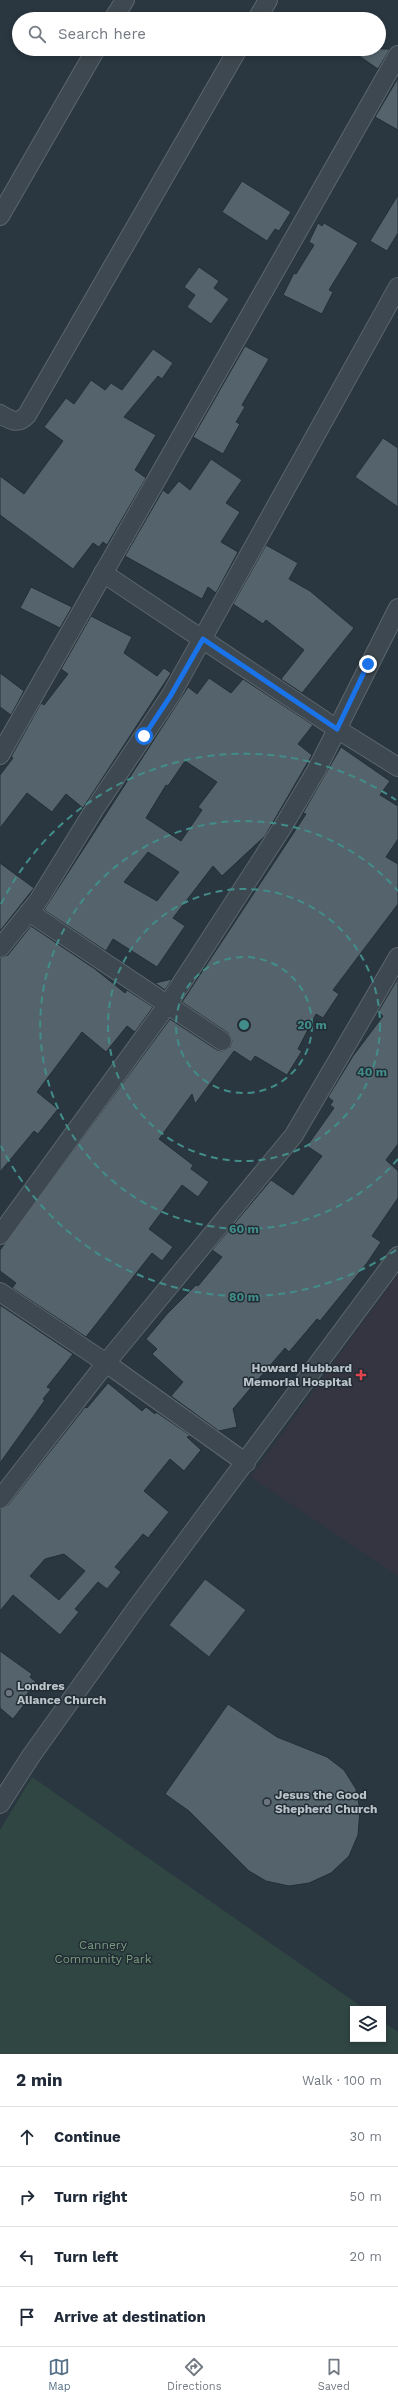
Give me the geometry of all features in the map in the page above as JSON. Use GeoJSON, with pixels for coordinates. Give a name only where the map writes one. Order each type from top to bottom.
{"type":"FeatureCollection","features":[{"type":"Feature","properties":{"kind":"street"},"geometry":{"type":"LineString","coordinates":[[117,12],[125,0]]}},
{"type":"Feature","properties":{"kind":"street"},"geometry":{"type":"LineString","coordinates":[[261,12],[268,0]]}},
{"type":"Feature","properties":{"kind":"street"},"geometry":{"type":"LineString","coordinates":[[0,755],[398,55]]}},
{"type":"Feature","properties":{"kind":"street"},"geometry":{"type":"LineString","coordinates":[[0,216],[92,56]]}},
{"type":"Feature","properties":{"kind":"street"},"geometry":{"type":"LineString","coordinates":[[0,414],[17,422],[22,420],[27,415],[234,56]]}},
{"type":"Feature","properties":{"kind":"street"},"geometry":{"type":"LineString","coordinates":[[0,948],[29,912],[94,810],[171,695],[398,287]]}},
{"type":"Feature","properties":{"kind":"street"},"geometry":{"type":"LineString","coordinates":[[103,573],[337,729],[398,767]]}},
{"type":"Feature","properties":{"kind":"street"},"geometry":{"type":"LineString","coordinates":[[0,1235],[168,1004],[282,828],[337,729],[398,608]]}},
{"type":"Feature","properties":{"kind":"street"},"geometry":{"type":"LineString","coordinates":[[29,912],[222,1041]]}},
{"type":"Feature","properties":{"kind":"street"},"geometry":{"type":"LineString","coordinates":[[0,1499],[106,1363],[294,1135],[398,957]]}},
{"type":"Feature","properties":{"kind":"street"},"geometry":{"type":"LineString","coordinates":[[0,1804],[6,1778],[246,1463],[398,1256]]}},
{"type":"Feature","properties":{"kind":"street"},"geometry":{"type":"LineString","coordinates":[[0,1292],[106,1363],[246,1463]]}},
{"type":"Feature","properties":{"kind":"shaded area","name":"Howard Hubbard Memorial Hospital"},"geometry":{"type":"Polygon","coordinates":[[[398,1274],[398,1576],[251,1477],[398,1274]]]}},
{"type":"Feature","properties":{"kind":"green space","name":"Cannery Community Park"},"geometry":{"type":"Polygon","coordinates":[[[32,1777],[361,2006],[350,2006],[350,2042],[386,2042],[386,2024],[398,2032],[398,2054],[0,2054],[0,1830],[32,1777]]]}},
{"type":"Feature","properties":{"kind":"building"},"geometry":{"type":"Polygon","coordinates":[[[386,49],[390,49],[386,56],[386,49]]]}},
{"type":"Feature","properties":{"kind":"building"},"geometry":{"type":"Polygon","coordinates":[[[359,56],[386,56],[378,69],[359,56]]]}},
{"type":"Feature","properties":{"kind":"building"},"geometry":{"type":"Polygon","coordinates":[[[398,78],[398,130],[375,117],[398,78]]]}},
{"type":"Feature","properties":{"kind":"building"},"geometry":{"type":"Polygon","coordinates":[[[242,181],[291,212],[279,231],[275,229],[267,241],[222,212],[242,181]]]}},
{"type":"Feature","properties":{"kind":"building"},"geometry":{"type":"Polygon","coordinates":[[[398,195],[398,233],[387,251],[370,241],[398,195]]]}},
{"type":"Feature","properties":{"kind":"building"},"geometry":{"type":"Polygon","coordinates":[[[318,223],[322,226],[324,223],[358,243],[329,290],[333,292],[322,314],[283,295],[294,273],[296,274],[314,245],[309,242],[318,223]]]}},
{"type":"Feature","properties":{"kind":"building"},"geometry":{"type":"Polygon","coordinates":[[[199,267],[219,281],[214,288],[229,299],[211,324],[187,307],[195,295],[184,287],[199,267]]]}},
{"type":"Feature","properties":{"kind":"building"},"geometry":{"type":"Polygon","coordinates":[[[245,346],[269,359],[242,405],[245,407],[236,422],[240,424],[223,454],[193,437],[245,346]]]}},
{"type":"Feature","properties":{"kind":"building"},"geometry":{"type":"Polygon","coordinates":[[[153,349],[173,363],[162,379],[158,376],[124,417],[156,435],[135,470],[146,478],[107,545],[103,542],[99,547],[93,543],[73,569],[0,515],[0,476],[24,494],[63,441],[44,427],[66,398],[74,404],[91,380],[105,390],[111,383],[122,390],[153,349]]]}},
{"type":"Feature","properties":{"kind":"building"},"geometry":{"type":"Polygon","coordinates":[[[383,438],[398,448],[398,507],[355,477],[383,438]]]}},
{"type":"Feature","properties":{"kind":"building"},"geometry":{"type":"Polygon","coordinates":[[[211,459],[242,480],[226,503],[240,512],[221,542],[238,552],[216,593],[208,587],[202,599],[125,556],[163,490],[168,494],[179,481],[190,490],[211,459]]]}},
{"type":"Feature","properties":{"kind":"building"},"geometry":{"type":"Polygon","coordinates":[[[266,545],[298,563],[289,579],[310,591],[354,628],[302,693],[281,679],[304,650],[266,620],[263,624],[233,604],[266,545]]]}},
{"type":"Feature","properties":{"kind":"building"},"geometry":{"type":"Polygon","coordinates":[[[31,587],[72,607],[60,628],[20,608],[31,587]]]}},
{"type":"Feature","properties":{"kind":"building"},"geometry":{"type":"Polygon","coordinates":[[[91,616],[132,637],[124,653],[157,676],[164,668],[171,673],[83,808],[66,794],[52,812],[27,793],[0,828],[0,775],[13,758],[11,757],[41,703],[44,705],[68,674],[61,669],[91,616]]]}},
{"type":"Feature","properties":{"kind":"building"},"geometry":{"type":"Polygon","coordinates":[[[0,673],[24,691],[11,715],[0,707],[0,673]]]}},
{"type":"Feature","properties":{"kind":"building"},"geometry":{"type":"Polygon","coordinates":[[[209,678],[231,693],[243,679],[313,725],[298,744],[312,755],[265,836],[222,876],[213,866],[173,918],[185,926],[157,967],[113,939],[106,951],[44,910],[188,687],[197,694],[209,678]],[[185,761],[168,786],[166,785],[146,818],[181,841],[202,810],[198,807],[217,782],[185,761]],[[148,852],[124,882],[157,901],[179,872],[148,852]]]}},
{"type":"Feature","properties":{"kind":"building"},"geometry":{"type":"Polygon","coordinates":[[[341,747],[390,781],[380,795],[398,806],[398,839],[386,857],[398,864],[398,904],[333,990],[339,994],[323,1018],[316,1014],[298,1049],[302,1051],[287,1075],[255,1056],[251,1062],[234,1051],[195,1104],[192,1094],[159,1139],[193,1165],[191,1169],[209,1182],[198,1197],[182,1185],[149,1229],[173,1247],[162,1261],[152,1253],[86,1337],[12,1288],[16,1283],[0,1271],[0,1250],[170,1019],[217,1050],[222,1051],[230,1047],[232,1041],[228,1033],[182,1002],[306,814],[303,813],[341,747]]]}},
{"type":"Feature","properties":{"kind":"building"},"geometry":{"type":"Polygon","coordinates":[[[0,863],[34,888],[0,931],[0,863]]]}},
{"type":"Feature","properties":{"kind":"building"},"geometry":{"type":"Polygon","coordinates":[[[31,926],[95,969],[125,993],[127,990],[153,1007],[135,1032],[127,1026],[106,1052],[82,1032],[37,1092],[58,1109],[38,1134],[34,1131],[0,1172],[0,958],[8,955],[31,926]]]}},
{"type":"Feature","properties":{"kind":"building"},"geometry":{"type":"Polygon","coordinates":[[[398,978],[398,1144],[386,1160],[398,1171],[398,1198],[372,1236],[381,1242],[367,1263],[320,1321],[317,1319],[289,1352],[285,1348],[233,1409],[237,1427],[219,1431],[171,1396],[183,1382],[152,1354],[157,1349],[146,1339],[167,1314],[196,1285],[198,1286],[222,1257],[212,1250],[271,1180],[293,1195],[322,1156],[307,1146],[334,1108],[330,1105],[333,1101],[328,1097],[353,1056],[383,1016],[378,1012],[398,978]]]}},
{"type":"Feature","properties":{"kind":"building"},"geometry":{"type":"Polygon","coordinates":[[[172,979],[165,990],[155,983],[172,979]]]}},
{"type":"Feature","properties":{"kind":"building"},"geometry":{"type":"Polygon","coordinates":[[[0,1305],[73,1354],[47,1387],[51,1389],[43,1399],[45,1400],[0,1463],[0,1305]]]}},
{"type":"Feature","properties":{"kind":"building"},"geometry":{"type":"Polygon","coordinates":[[[108,1383],[142,1411],[146,1407],[155,1414],[156,1412],[191,1436],[187,1437],[201,1450],[184,1471],[170,1459],[144,1491],[169,1512],[148,1538],[143,1534],[115,1567],[121,1572],[107,1589],[98,1582],[75,1609],[79,1612],[60,1635],[13,1595],[0,1611],[0,1509],[8,1505],[85,1407],[87,1408],[108,1383]],[[64,1554],[45,1559],[30,1576],[59,1600],[85,1571],[64,1554]]]}},
{"type":"Feature","properties":{"kind":"building"},"geometry":{"type":"Polygon","coordinates":[[[205,1579],[246,1610],[209,1657],[169,1625],[205,1579]]]}},
{"type":"Feature","properties":{"kind":"building","name":"Londres Aliance Church"},"geometry":{"type":"Polygon","coordinates":[[[0,1651],[32,1674],[30,1677],[36,1682],[27,1694],[30,1697],[13,1719],[0,1708],[0,1651]]]}},
{"type":"Feature","properties":{"kind":"building","name":"Jesus the Good Shepherd Church"},"geometry":{"type":"Polygon","coordinates":[[[228,1704],[277,1737],[327,1757],[344,1770],[356,1789],[360,1810],[358,1835],[349,1856],[331,1873],[309,1883],[289,1886],[266,1881],[249,1871],[189,1811],[165,1794],[228,1704]]]}},
{"type":"Feature","properties":{"kind":"place","name":"Howard Hubbard Memorial Hospital"},"geometry":{"type":"Point","coordinates":[361,1375]}},
{"type":"Feature","properties":{"kind":"place","name":"Londres Aliance Church"},"geometry":{"type":"Point","coordinates":[9,1693]}},
{"type":"Feature","properties":{"kind":"place","name":"Jesus the Good Shepherd Church"},"geometry":{"type":"Point","coordinates":[267,1802]}},
{"type":"Feature","properties":{"kind":"route"},"geometry":{"type":"LineString","coordinates":[[144,736],[171,695],[203,639],[337,729],[368,664]]}}]}
